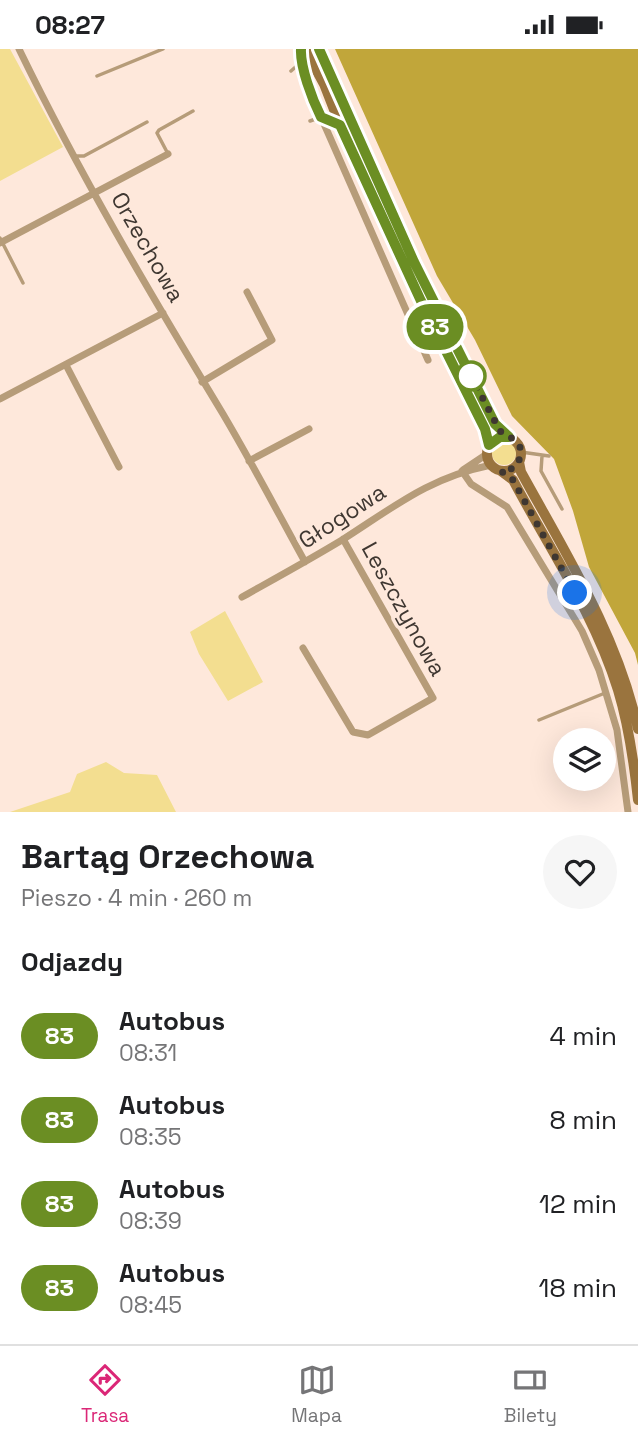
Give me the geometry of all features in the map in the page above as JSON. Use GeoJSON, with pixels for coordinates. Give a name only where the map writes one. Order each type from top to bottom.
{"type":"FeatureCollection","features":[{"type":"Feature","properties":{"kind":"main road"},"geometry":{"type":"LineString","coordinates":[[303,49],[324,84],[340,125],[421,301],[485,429],[492,459],[513,480],[598,639],[625,715],[638,800]]}},
{"type":"Feature","properties":{"kind":"main road"},"geometry":{"type":"LineString","coordinates":[[319,49],[426,285],[495,424],[517,443],[521,472],[604,627],[624,678],[638,729]]}},
{"type":"Feature","properties":{"kind":"main road"},"geometry":{"type":"LineString","coordinates":[[492,459],[500,437],[509,437]]}},
{"type":"Feature","properties":{"kind":"main road"},"geometry":{"type":"LineString","coordinates":[[492,459],[511,469],[520,457]]}},
{"type":"Feature","properties":{"kind":"street","name":"Orzechowa"},"geometry":{"type":"LineString","coordinates":[[19,49],[136,271],[163,313],[305,562]]}},
{"type":"Feature","properties":{"kind":"street"},"geometry":{"type":"LineString","coordinates":[[321,117],[428,360]]}},
{"type":"Feature","properties":{"kind":"street"},"geometry":{"type":"LineString","coordinates":[[1,241],[95,194],[168,153]]}},
{"type":"Feature","properties":{"kind":"street"},"geometry":{"type":"LineString","coordinates":[[202,382],[272,340],[247,292]]}},
{"type":"Feature","properties":{"kind":"street"},"geometry":{"type":"LineString","coordinates":[[0,399],[163,313]]}},
{"type":"Feature","properties":{"kind":"street"},"geometry":{"type":"LineString","coordinates":[[65,365],[119,467]]}},
{"type":"Feature","properties":{"kind":"street"},"geometry":{"type":"LineString","coordinates":[[248,461],[309,429]]}},
{"type":"Feature","properties":{"kind":"street","name":"Głogowa"},"geometry":{"type":"LineString","coordinates":[[242,597],[343,539],[416,491],[492,459]]}},
{"type":"Feature","properties":{"kind":"street"},"geometry":{"type":"LineString","coordinates":[[463,471],[471,484],[507,507],[582,631],[607,693],[621,754],[628,812]]}},
{"type":"Feature","properties":{"kind":"street","name":"Leszczynowa"},"geometry":{"type":"LineString","coordinates":[[303,648],[353,732],[368,735],[433,698],[343,539]]}},
{"type":"Feature","properties":{"kind":"lane"},"geometry":{"type":"LineString","coordinates":[[97,76],[163,49]]}},
{"type":"Feature","properties":{"kind":"lane"},"geometry":{"type":"LineString","coordinates":[[303,49],[300,63],[321,117],[340,125]]}},
{"type":"Feature","properties":{"kind":"lane"},"geometry":{"type":"LineString","coordinates":[[291,71],[300,63]]}},
{"type":"Feature","properties":{"kind":"lane"},"geometry":{"type":"LineString","coordinates":[[168,153],[157,133],[193,111]]}},
{"type":"Feature","properties":{"kind":"lane"},"geometry":{"type":"LineString","coordinates":[[310,121],[321,117]]}},
{"type":"Feature","properties":{"kind":"lane"},"geometry":{"type":"LineString","coordinates":[[74,156],[84,156],[147,122]]}},
{"type":"Feature","properties":{"kind":"lane"},"geometry":{"type":"LineString","coordinates":[[1,241],[23,283]]}},
{"type":"Feature","properties":{"kind":"lane"},"geometry":{"type":"LineString","coordinates":[[542,456],[541,471],[562,509]]}},
{"type":"Feature","properties":{"kind":"lane"},"geometry":{"type":"LineString","coordinates":[[520,457],[549,456]]}},
{"type":"Feature","properties":{"kind":"lane"},"geometry":{"type":"LineString","coordinates":[[540,720],[607,693]]}},
{"type":"Feature","properties":{"kind":"shaded area"},"geometry":{"type":"Polygon","coordinates":[[[0,49],[10,49],[63,147],[0,181],[0,49]]]}},
{"type":"Feature","properties":{"kind":"shaded area"},"geometry":{"type":"Polygon","coordinates":[[[335,49],[638,49],[638,665],[635,653],[589,567],[554,459],[512,416],[475,340],[437,276],[335,49]]]}},
{"type":"Feature","properties":{"kind":"shaded area"},"geometry":{"type":"Polygon","coordinates":[[[504,441],[513,444],[516,453],[513,462],[504,465],[495,462],[492,453],[495,444],[504,441]]]}},
{"type":"Feature","properties":{"kind":"shaded area"},"geometry":{"type":"Polygon","coordinates":[[[225,611],[263,682],[228,701],[199,654],[190,632],[225,611]]]}},
{"type":"Feature","properties":{"kind":"shaded area"},"geometry":{"type":"Polygon","coordinates":[[[106,762],[124,773],[157,775],[176,812],[10,812],[70,792],[77,774],[106,762]]]}},
{"type":"Feature","properties":{"kind":"bus line","name":"83"},"geometry":{"type":"LineString","coordinates":[[301,49],[300,63],[310,94],[321,117],[340,125],[421,301],[488,435],[489,445],[495,439],[509,437],[495,424],[459,354],[414,262],[319,49]]}},
{"type":"Feature","properties":{"kind":"route"},"geometry":{"type":"LineString","coordinates":[[471,376],[495,424],[520,447],[519,462],[516,466],[501,471],[513,480],[575,593]]}}]}
